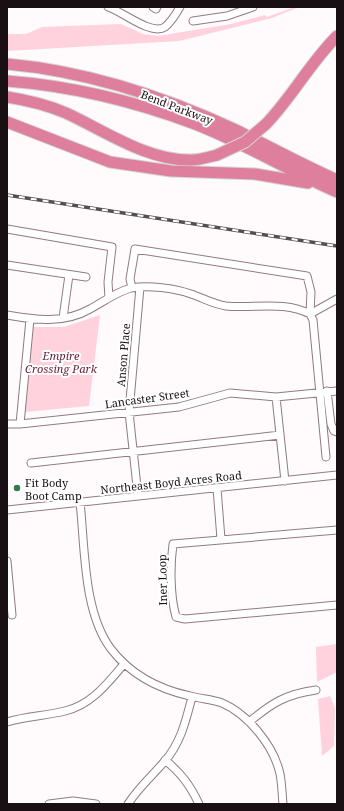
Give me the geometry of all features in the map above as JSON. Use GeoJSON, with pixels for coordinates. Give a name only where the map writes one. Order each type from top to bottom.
{"type":"FeatureCollection","features":[{"type":"Feature","properties":{"kind":"highway"},"geometry":{"type":"LineString","coordinates":[[7,97],[33,102],[64,112],[139,148],[160,155],[191,160],[217,155],[245,142],[266,124],[276,113],[311,66],[337,36]]}},
{"type":"Feature","properties":{"kind":"highway","name":"Bend Parkway"},"geometry":{"type":"LineString","coordinates":[[7,64],[35,68],[87,79],[149,95],[235,130],[337,180]]}},
{"type":"Feature","properties":{"kind":"highway","name":"Bend Parkway"},"geometry":{"type":"LineString","coordinates":[[7,81],[70,88],[133,102],[196,125],[337,192]]}},
{"type":"Feature","properties":{"kind":"highway"},"geometry":{"type":"LineString","coordinates":[[7,122],[117,163],[171,171],[255,174],[320,185]]}},
{"type":"Feature","properties":{"kind":"street"},"geometry":{"type":"LineString","coordinates":[[108,7],[117,10],[144,25],[156,29],[161,29],[170,22],[180,7]]}},
{"type":"Feature","properties":{"kind":"street"},"geometry":{"type":"LineString","coordinates":[[153,7],[156,9],[157,7]]}},
{"type":"Feature","properties":{"kind":"street"},"geometry":{"type":"LineString","coordinates":[[233,7],[242,12]]}},
{"type":"Feature","properties":{"kind":"street"},"geometry":{"type":"LineString","coordinates":[[193,21],[227,16],[253,7]]}},
{"type":"Feature","properties":{"kind":"street"},"geometry":{"type":"LineString","coordinates":[[7,229],[112,247],[108,282],[109,298]]}},
{"type":"Feature","properties":{"kind":"street"},"geometry":{"type":"LineString","coordinates":[[132,288],[130,279],[135,249],[307,276],[311,292],[310,314],[313,320],[326,457]]}},
{"type":"Feature","properties":{"kind":"street"},"geometry":{"type":"LineString","coordinates":[[7,265],[86,277]]}},
{"type":"Feature","properties":{"kind":"street"},"geometry":{"type":"LineString","coordinates":[[63,318],[69,275]]}},
{"type":"Feature","properties":{"kind":"street"},"geometry":{"type":"LineString","coordinates":[[7,315],[30,319],[49,320],[63,318],[89,310],[109,298],[132,288],[140,287],[189,293],[224,305],[262,305],[302,310],[310,314]]}},
{"type":"Feature","properties":{"kind":"street","name":"Anson Place"},"geometry":{"type":"LineString","coordinates":[[138,496],[129,412],[140,287]]}},
{"type":"Feature","properties":{"kind":"street"},"geometry":{"type":"LineString","coordinates":[[310,314],[337,300]]}},
{"type":"Feature","properties":{"kind":"street"},"geometry":{"type":"LineString","coordinates":[[20,424],[30,319]]}},
{"type":"Feature","properties":{"kind":"street"},"geometry":{"type":"LineString","coordinates":[[327,391],[331,424],[334,431],[337,432]]}},
{"type":"Feature","properties":{"kind":"street","name":"Lancaster Street"},"geometry":{"type":"LineString","coordinates":[[7,424],[20,424],[180,407],[230,393],[276,397],[337,391]]}},
{"type":"Feature","properties":{"kind":"street"},"geometry":{"type":"LineString","coordinates":[[276,397],[285,481]]}},
{"type":"Feature","properties":{"kind":"street"},"geometry":{"type":"LineString","coordinates":[[31,463],[280,435]]}},
{"type":"Feature","properties":{"kind":"street","name":"Northeast Boyd Acres Road"},"geometry":{"type":"LineString","coordinates":[[7,510],[337,475]]}},
{"type":"Feature","properties":{"kind":"street"},"geometry":{"type":"LineString","coordinates":[[217,488],[221,539]]}},
{"type":"Feature","properties":{"kind":"street"},"geometry":{"type":"LineString","coordinates":[[80,502],[93,608],[99,627],[110,648],[124,664],[141,678],[158,686],[192,697],[223,704],[238,712],[249,722],[274,757],[280,774],[283,804]]}},
{"type":"Feature","properties":{"kind":"street","name":"Iner Loop"},"geometry":{"type":"LineString","coordinates":[[337,530],[173,544],[172,554],[173,607],[176,617],[185,619],[337,605]]}},
{"type":"Feature","properties":{"kind":"street"},"geometry":{"type":"LineString","coordinates":[[7,561],[12,615]]}},
{"type":"Feature","properties":{"kind":"street"},"geometry":{"type":"LineString","coordinates":[[7,722],[24,717],[66,711],[84,704],[101,690],[124,664]]}},
{"type":"Feature","properties":{"kind":"street"},"geometry":{"type":"LineString","coordinates":[[249,722],[269,706],[285,697],[298,692],[316,690]]}},
{"type":"Feature","properties":{"kind":"street"},"geometry":{"type":"LineString","coordinates":[[128,804],[144,782],[166,760],[183,732],[192,697]]}},
{"type":"Feature","properties":{"kind":"street"},"geometry":{"type":"LineString","coordinates":[[166,760],[180,772],[188,782],[199,804]]}},
{"type":"Feature","properties":{"kind":"street"},"geometry":{"type":"LineString","coordinates":[[50,804],[73,801],[96,804]]}},
{"type":"Feature","properties":{"kind":"green space"},"geometry":{"type":"Polygon","coordinates":[[[299,7],[272,18],[179,41],[7,51],[7,34],[26,34],[42,27],[121,24],[143,34],[158,36],[231,24],[265,15],[267,17],[299,7]]]}},
{"type":"Feature","properties":{"kind":"green space","name":"Empire Crossing Park"},"geometry":{"type":"Polygon","coordinates":[[[100,315],[89,406],[25,412],[31,327],[64,327],[100,315]]]}},
{"type":"Feature","properties":{"kind":"green space"},"geometry":{"type":"Polygon","coordinates":[[[337,644],[337,672],[317,682],[316,647],[337,644]]]}},
{"type":"Feature","properties":{"kind":"green space"},"geometry":{"type":"Polygon","coordinates":[[[330,696],[335,708],[334,746],[322,756],[318,699],[330,696]]]}},
{"type":"Feature","properties":{"kind":"railway"},"geometry":{"type":"LineString","coordinates":[[7,195],[337,246]]}},
{"type":"Feature","properties":{"kind":"place","name":"Fit Body Boot Camp"},"geometry":{"type":"Point","coordinates":[17,488]}}]}
